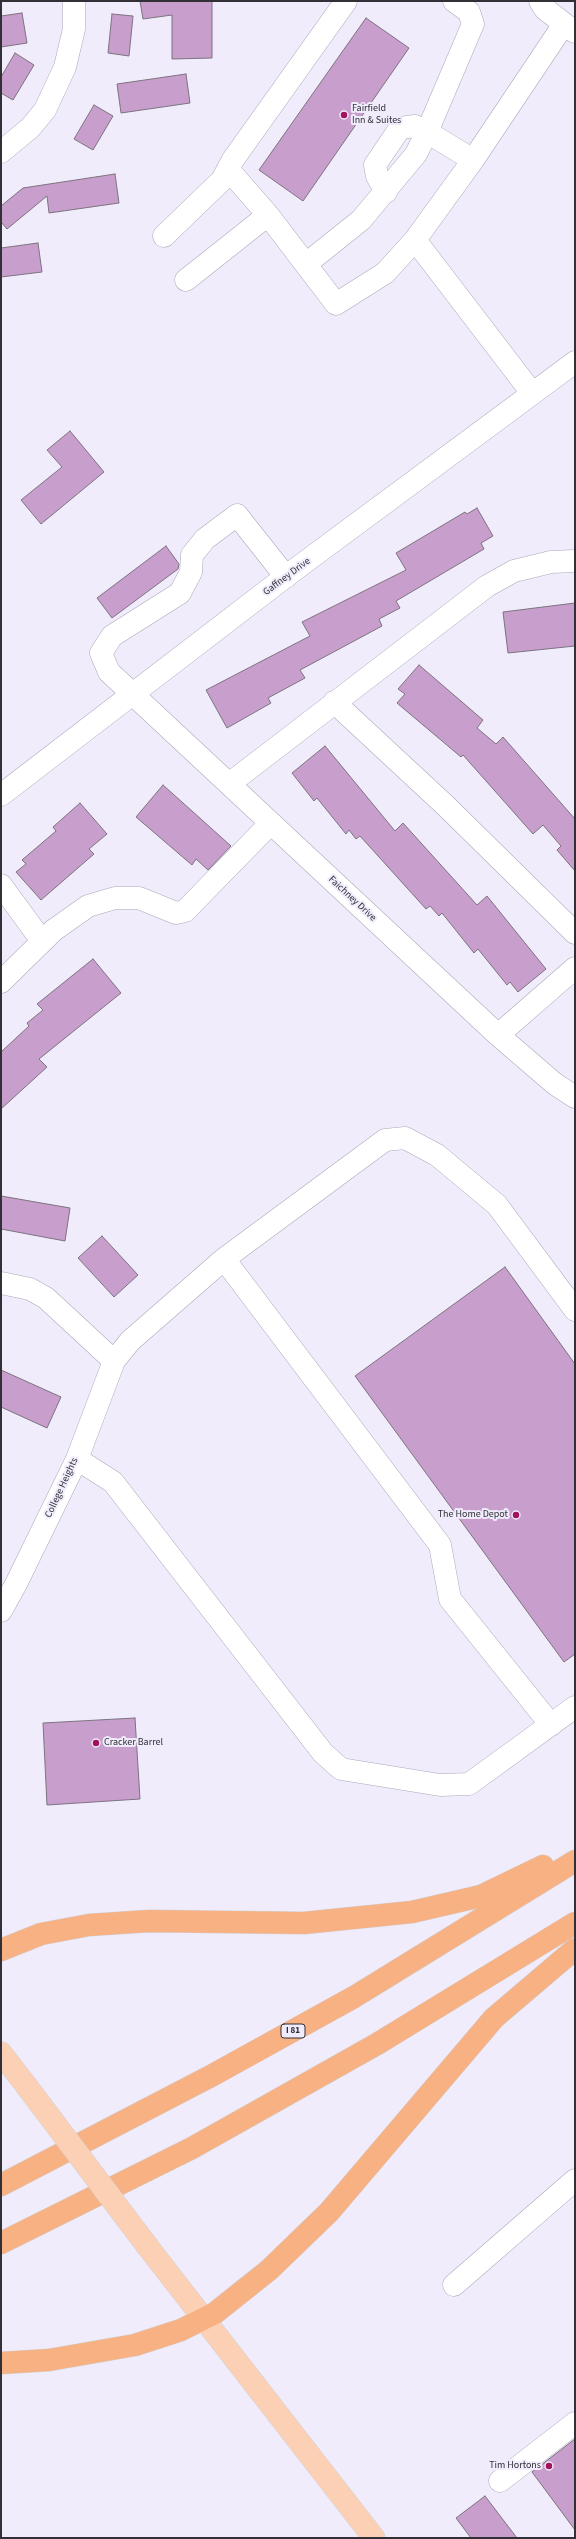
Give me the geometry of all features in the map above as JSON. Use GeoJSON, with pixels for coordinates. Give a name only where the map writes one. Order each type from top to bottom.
{"type":"FeatureCollection","features":[{"type":"Feature","properties":{"kind":"highway"},"geometry":{"type":"LineString","coordinates":[[1,1950],[40,1934],[89,1925],[149,1921],[304,1923],[412,1912],[481,1896],[564,1855],[575,1848]]}},
{"type":"Feature","properties":{"kind":"highway","name":"I 81"},"geometry":{"type":"LineString","coordinates":[[1,2185],[211,2076],[354,1998],[575,1861]]}},
{"type":"Feature","properties":{"kind":"highway"},"geometry":{"type":"LineString","coordinates":[[1,2243],[192,2148],[377,2044],[575,1923]]}},
{"type":"Feature","properties":{"kind":"highway"},"geometry":{"type":"LineString","coordinates":[[1,2364],[50,2360],[135,2345],[181,2330],[205,2318],[268,2270],[329,2212],[494,2018],[575,1949]]}},
{"type":"Feature","properties":{"kind":"main road"},"geometry":{"type":"LineString","coordinates":[[1,2053],[148,2247],[205,2318],[374,2538]]}},
{"type":"Feature","properties":{"kind":"street"},"geometry":{"type":"LineString","coordinates":[[1,152],[30,128],[45,110],[65,67],[74,29],[74,1]]}},
{"type":"Feature","properties":{"kind":"street"},"geometry":{"type":"LineString","coordinates":[[164,236],[222,180],[228,169],[346,1]]}},
{"type":"Feature","properties":{"kind":"street"},"geometry":{"type":"LineString","coordinates":[[306,264],[361,220],[386,192],[416,154],[427,132],[473,24],[469,12],[454,1]]}},
{"type":"Feature","properties":{"kind":"street"},"geometry":{"type":"LineString","coordinates":[[228,169],[268,216],[336,304],[385,273],[415,240],[570,28],[545,9],[540,1]]}},
{"type":"Feature","properties":{"kind":"street"},"geometry":{"type":"LineString","coordinates":[[427,132],[473,160]]}},
{"type":"Feature","properties":{"kind":"street"},"geometry":{"type":"LineString","coordinates":[[186,280],[268,216]]}},
{"type":"Feature","properties":{"kind":"street"},"geometry":{"type":"LineString","coordinates":[[415,240],[532,393]]}},
{"type":"Feature","properties":{"kind":"street","name":"Gaffney Drive"},"geometry":{"type":"LineString","coordinates":[[1,795],[133,696],[286,577],[575,362]]}},
{"type":"Feature","properties":{"kind":"street","name":"Faichney Drive"},"geometry":{"type":"LineString","coordinates":[[286,577],[237,515],[205,539],[192,555],[191,572],[180,593],[112,636],[101,653],[109,672],[498,1035],[555,1084],[575,1097]]}},
{"type":"Feature","properties":{"kind":"street"},"geometry":{"type":"LineString","coordinates":[[229,784],[486,586],[514,571],[551,562],[575,562]]}},
{"type":"Feature","properties":{"kind":"street"},"geometry":{"type":"LineString","coordinates":[[334,702],[446,806],[575,933]]}},
{"type":"Feature","properties":{"kind":"street"},"geometry":{"type":"LineString","coordinates":[[1,982],[54,930],[88,906],[115,898],[139,898],[176,913],[185,912],[271,823]]}},
{"type":"Feature","properties":{"kind":"street"},"geometry":{"type":"LineString","coordinates":[[1,885],[42,941]]}},
{"type":"Feature","properties":{"kind":"street"},"geometry":{"type":"LineString","coordinates":[[498,1035],[575,968]]}},
{"type":"Feature","properties":{"kind":"street","name":"College Heights"},"geometry":{"type":"LineString","coordinates":[[1,1611],[16,1584],[77,1458],[114,1361],[130,1341],[224,1260],[385,1140],[405,1138],[437,1155],[497,1205],[575,1310]]}},
{"type":"Feature","properties":{"kind":"street"},"geometry":{"type":"LineString","coordinates":[[224,1260],[440,1545],[450,1599],[551,1725]]}},
{"type":"Feature","properties":{"kind":"street"},"geometry":{"type":"LineString","coordinates":[[1,1283],[30,1289],[46,1298],[114,1361]]}},
{"type":"Feature","properties":{"kind":"street"},"geometry":{"type":"LineString","coordinates":[[77,1458],[113,1482],[323,1753],[341,1769],[440,1785],[469,1784],[575,1707]]}},
{"type":"Feature","properties":{"kind":"street"},"geometry":{"type":"LineString","coordinates":[[454,2285],[575,2180]]}},
{"type":"Feature","properties":{"kind":"street"},"geometry":{"type":"LineString","coordinates":[[500,2481],[575,2423]]}},
{"type":"Feature","properties":{"kind":"building"},"geometry":{"type":"Polygon","coordinates":[[[140,1],[212,1],[212,58],[172,59],[172,15],[143,19],[140,1]]]}},
{"type":"Feature","properties":{"kind":"building"},"geometry":{"type":"Polygon","coordinates":[[[22,13],[27,43],[1,47],[1,16],[22,13]]]}},
{"type":"Feature","properties":{"kind":"building"},"geometry":{"type":"Polygon","coordinates":[[[112,14],[133,16],[129,56],[108,53],[112,14]]]}},
{"type":"Feature","properties":{"kind":"building"},"geometry":{"type":"Polygon","coordinates":[[[366,18],[409,48],[303,201],[259,170],[366,18]]]}},
{"type":"Feature","properties":{"kind":"building"},"geometry":{"type":"Polygon","coordinates":[[[15,53],[34,65],[13,100],[1,93],[1,77],[15,53]]]}},
{"type":"Feature","properties":{"kind":"building"},"geometry":{"type":"Polygon","coordinates":[[[186,74],[190,103],[121,113],[117,84],[186,74]]]}},
{"type":"Feature","properties":{"kind":"building"},"geometry":{"type":"Polygon","coordinates":[[[94,105],[113,116],[93,150],[74,139],[94,105]]]}},
{"type":"Feature","properties":{"kind":"building"},"geometry":{"type":"Polygon","coordinates":[[[115,174],[119,203],[49,213],[47,196],[7,229],[1,222],[1,206],[23,188],[115,174]]]}},
{"type":"Feature","properties":{"kind":"building"},"geometry":{"type":"Polygon","coordinates":[[[38,243],[42,272],[1,277],[1,248],[38,243]]]}},
{"type":"Feature","properties":{"kind":"building"},"geometry":{"type":"Polygon","coordinates":[[[70,431],[104,472],[41,524],[21,500],[62,467],[47,450],[70,431]]]}},
{"type":"Feature","properties":{"kind":"building"},"geometry":{"type":"Polygon","coordinates":[[[477,508],[493,536],[481,543],[484,549],[396,601],[400,608],[379,619],[382,626],[300,670],[305,678],[268,698],[271,703],[227,728],[206,690],[310,636],[302,622],[406,570],[396,553],[465,512],[467,514],[477,508]]]}},
{"type":"Feature","properties":{"kind":"building"},"geometry":{"type":"Polygon","coordinates":[[[166,546],[179,564],[178,569],[112,618],[97,598],[166,546]]]}},
{"type":"Feature","properties":{"kind":"building"},"geometry":{"type":"Polygon","coordinates":[[[575,603],[575,646],[508,653],[503,612],[575,603]]]}},
{"type":"Feature","properties":{"kind":"building"},"geometry":{"type":"Polygon","coordinates":[[[419,665],[483,720],[477,728],[496,744],[503,737],[575,819],[575,871],[557,850],[561,846],[543,825],[533,834],[463,755],[461,757],[397,703],[405,694],[398,689],[419,665]]]}},
{"type":"Feature","properties":{"kind":"building"},"geometry":{"type":"Polygon","coordinates":[[[325,746],[395,831],[403,823],[477,905],[487,896],[546,969],[518,992],[510,982],[507,985],[478,949],[474,953],[442,913],[439,916],[430,906],[426,909],[360,836],[356,839],[349,830],[346,834],[317,798],[314,801],[292,773],[325,746]]]}},
{"type":"Feature","properties":{"kind":"building"},"geometry":{"type":"Polygon","coordinates":[[[163,785],[231,846],[208,870],[196,859],[192,865],[136,817],[163,785]]]}},
{"type":"Feature","properties":{"kind":"building"},"geometry":{"type":"Polygon","coordinates":[[[80,803],[107,834],[89,849],[94,854],[41,900],[16,872],[26,864],[22,860],[56,831],[53,827],[80,803]]]}},
{"type":"Feature","properties":{"kind":"building"},"geometry":{"type":"Polygon","coordinates":[[[93,959],[121,993],[39,1059],[47,1067],[1,1109],[1,1052],[29,1026],[27,1023],[43,1010],[37,1004],[93,959]]]}},
{"type":"Feature","properties":{"kind":"building"},"geometry":{"type":"Polygon","coordinates":[[[1,1196],[70,1208],[65,1241],[1,1229],[1,1196]]]}},
{"type":"Feature","properties":{"kind":"building"},"geometry":{"type":"Polygon","coordinates":[[[102,1236],[138,1275],[114,1297],[78,1258],[102,1236]]]}},
{"type":"Feature","properties":{"kind":"building","name":"The Home Depot"},"geometry":{"type":"Polygon","coordinates":[[[505,1267],[575,1364],[575,1654],[564,1662],[355,1376],[505,1267]]]}},
{"type":"Feature","properties":{"kind":"building"},"geometry":{"type":"Polygon","coordinates":[[[1,1370],[61,1397],[47,1428],[1,1407],[1,1370]]]}},
{"type":"Feature","properties":{"kind":"building"},"geometry":{"type":"Polygon","coordinates":[[[135,1718],[140,1799],[47,1805],[43,1723],[135,1718]]]}},
{"type":"Feature","properties":{"kind":"building"},"geometry":{"type":"Polygon","coordinates":[[[575,2439],[575,2530],[532,2472],[575,2439]]]}},
{"type":"Feature","properties":{"kind":"building"},"geometry":{"type":"Polygon","coordinates":[[[485,2496],[517,2538],[471,2538],[456,2518],[485,2496]]]}},
{"type":"Feature","properties":{"kind":"place","name":"Fairfield Inn & Suites"},"geometry":{"type":"Point","coordinates":[344,115]}},
{"type":"Feature","properties":{"kind":"place","name":"The Home Depot"},"geometry":{"type":"Point","coordinates":[516,1515]}},
{"type":"Feature","properties":{"kind":"place","name":"Cracker Barrel"},"geometry":{"type":"Point","coordinates":[96,1743]}},
{"type":"Feature","properties":{"kind":"place","name":"Tim Hortons"},"geometry":{"type":"Point","coordinates":[549,2466]}}]}
